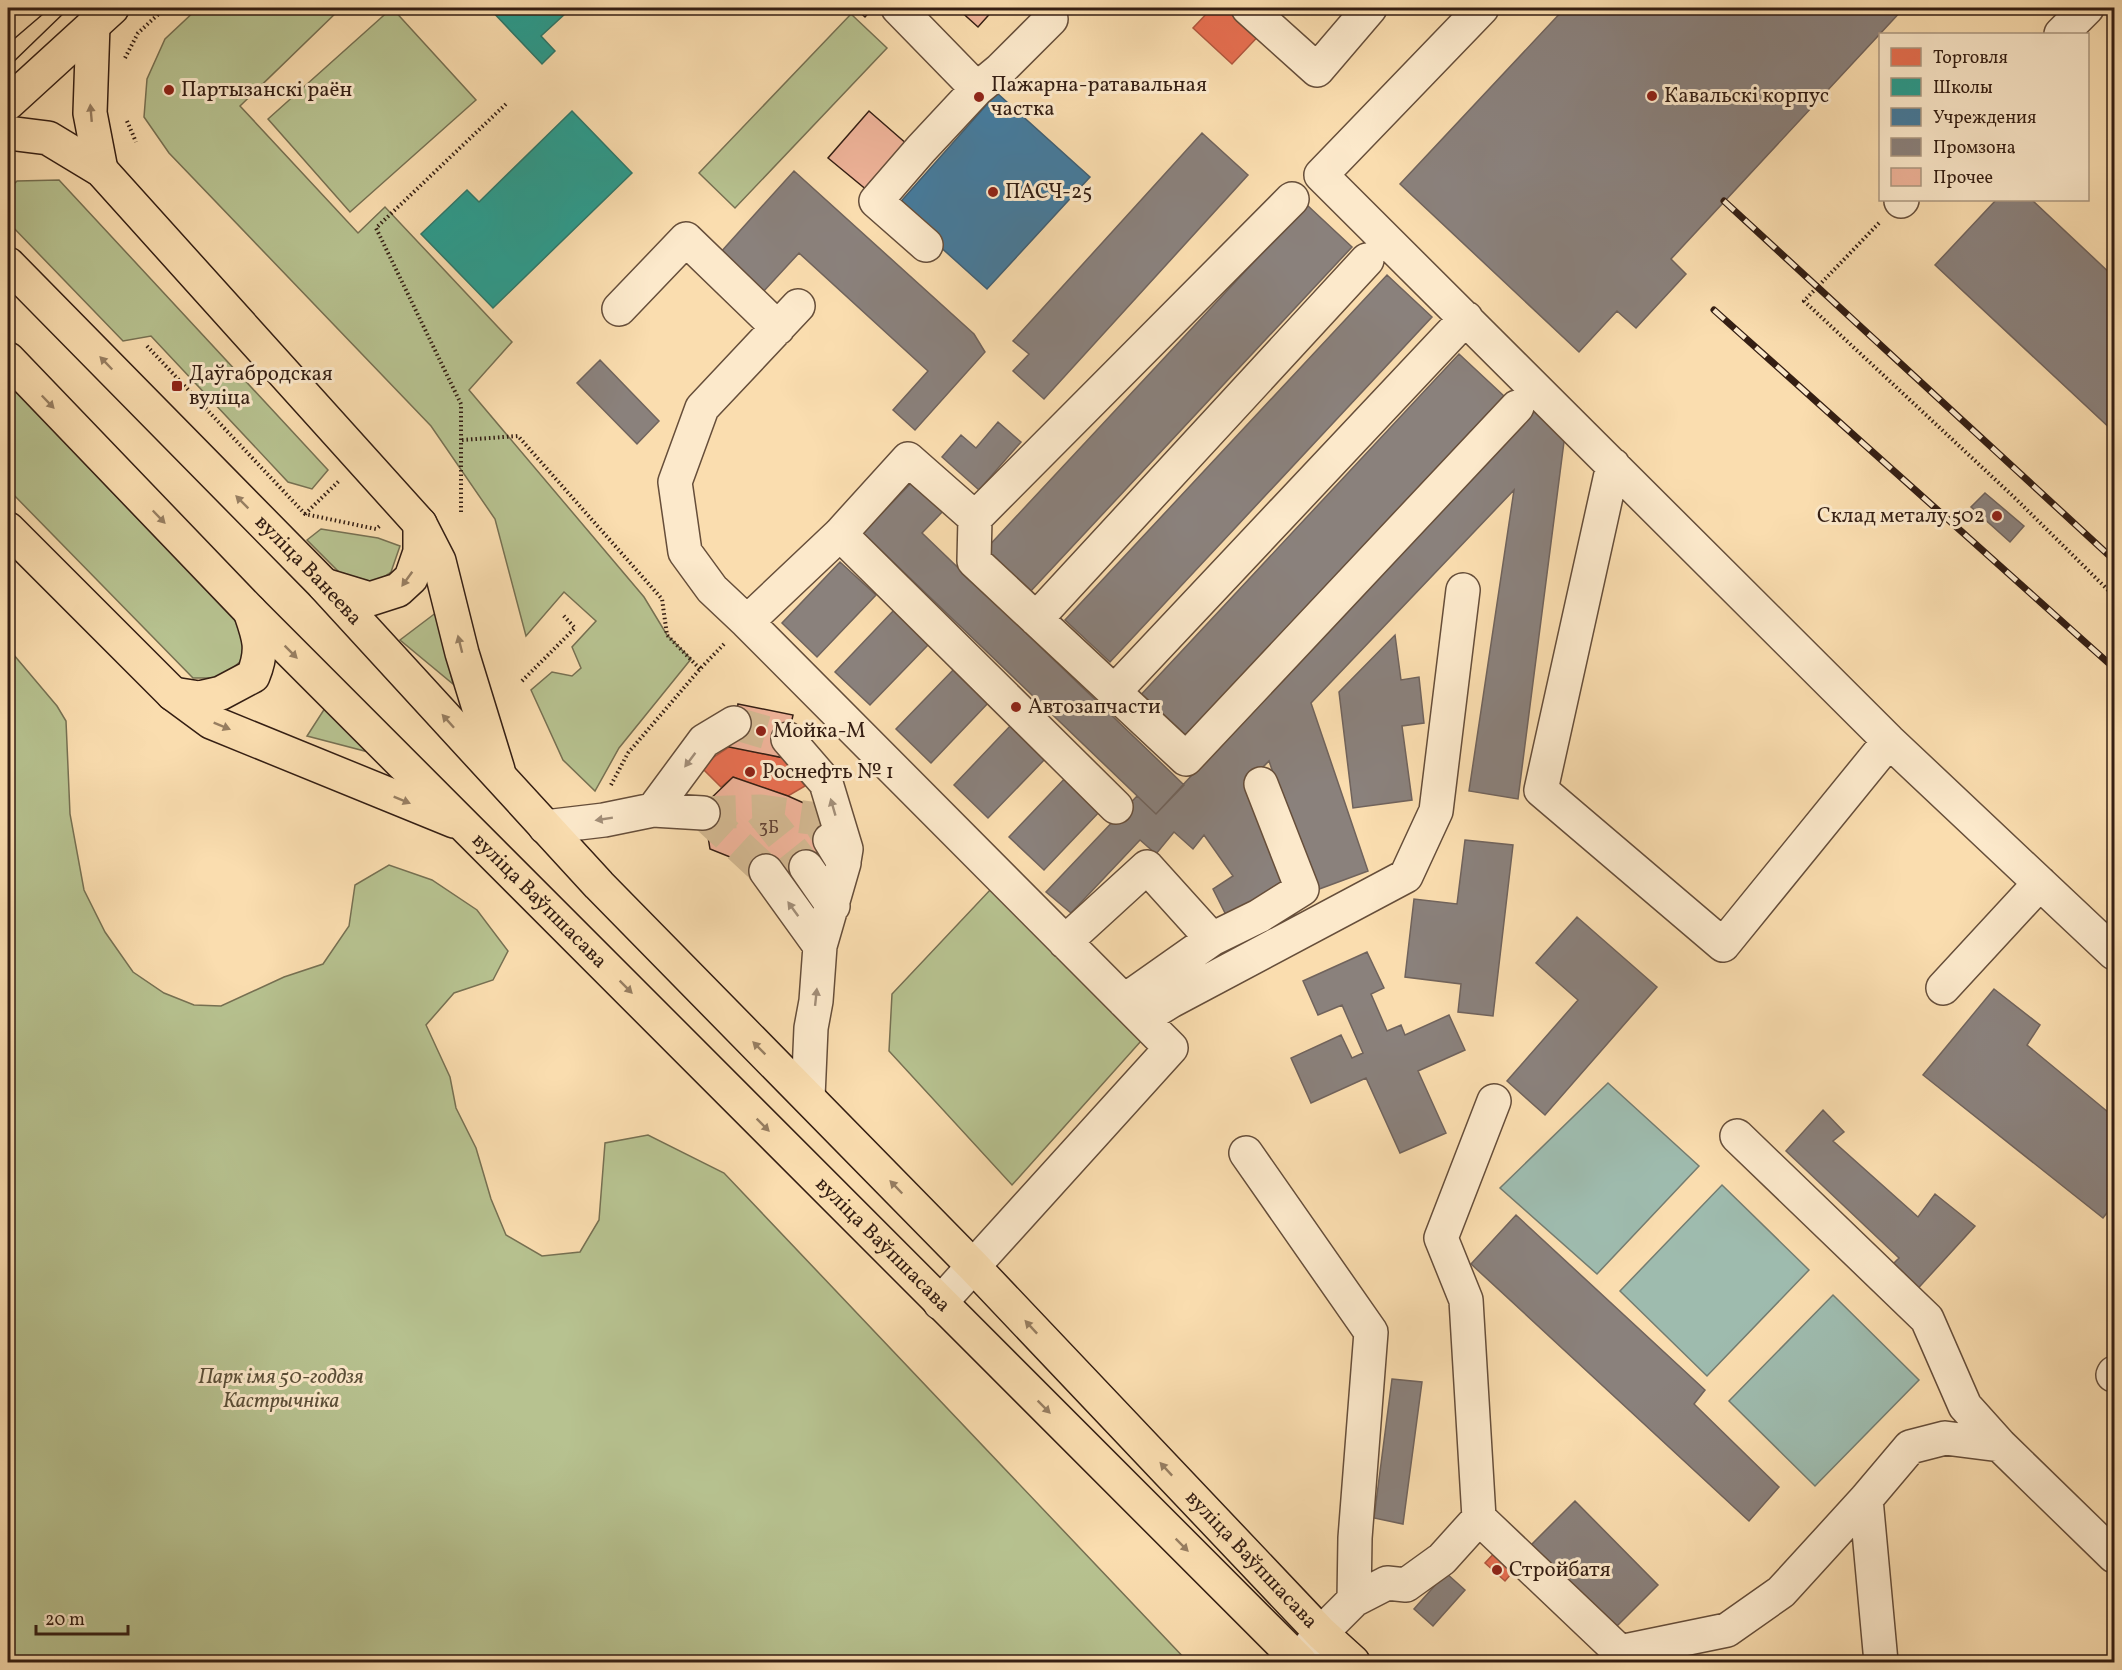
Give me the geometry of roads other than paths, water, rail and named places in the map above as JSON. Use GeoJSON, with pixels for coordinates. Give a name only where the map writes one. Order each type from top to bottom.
{"type":"FeatureCollection","features":[{"type":"Feature","properties":{"kind":"main road"},"geometry":{"type":"LineString","coordinates":[[8,103],[102,16]]}},
{"type":"Feature","properties":{"kind":"main road"},"geometry":{"type":"LineString","coordinates":[[101,170],[90,113],[102,16]]}},
{"type":"Feature","properties":{"kind":"main road"},"geometry":{"type":"LineString","coordinates":[[8,133],[48,138],[101,170],[420,524],[439,561],[462,653],[501,780]]}},
{"type":"Feature","properties":{"kind":"main road","name":"вуліца Ванеева"},"geometry":{"type":"LineString","coordinates":[[8,264],[323,585],[599,885]]}},
{"type":"Feature","properties":{"kind":"main road"},"geometry":{"type":"LineString","coordinates":[[8,359],[250,611],[466,826]]}},
{"type":"Feature","properties":{"kind":"main road"},"geometry":{"type":"LineString","coordinates":[[323,585],[370,599],[398,590],[411,578],[420,552],[420,524]]}},
{"type":"Feature","properties":{"kind":"main road"},"geometry":{"type":"LineString","coordinates":[[8,529],[173,694],[211,722],[466,826]]}},
{"type":"Feature","properties":{"kind":"main road"},"geometry":{"type":"LineString","coordinates":[[173,694],[199,698],[221,693],[253,676],[260,660],[260,643],[250,611]]}},
{"type":"Feature","properties":{"kind":"main road","name":"вуліца Ваўпшасава"},"geometry":{"type":"LineString","coordinates":[[466,826],[1299,1662]]}},
{"type":"Feature","properties":{"kind":"main road","name":"вуліца Ваўпшасава"},"geometry":{"type":"LineString","coordinates":[[599,885],[974,1267],[1322,1633],[1353,1662]]}},
{"type":"Feature","properties":{"kind":"lane"},"geometry":{"type":"LineString","coordinates":[[898,8],[978,88]]}},
{"type":"Feature","properties":{"kind":"lane"},"geometry":{"type":"LineString","coordinates":[[1248,8],[1317,70],[1370,8]]}},
{"type":"Feature","properties":{"kind":"lane"},"geometry":{"type":"LineString","coordinates":[[1482,8],[1321,174],[1889,741],[2115,953]]}},
{"type":"Feature","properties":{"kind":"lane"},"geometry":{"type":"LineString","coordinates":[[2062,33],[2087,8]]}},
{"type":"Feature","properties":{"kind":"lane"},"geometry":{"type":"LineString","coordinates":[[926,245],[876,201],[978,88],[1000,70],[1051,19]]}},
{"type":"Feature","properties":{"kind":"lane"},"geometry":{"type":"LineString","coordinates":[[1292,199],[975,519],[974,561],[1186,759],[1517,407]]}},
{"type":"Feature","properties":{"kind":"lane"},"geometry":{"type":"LineString","coordinates":[[619,309],[686,239],[788,317],[702,408],[675,482],[685,552],[712,588],[1171,1048],[940,1304]]}},
{"type":"Feature","properties":{"kind":"lane"},"geometry":{"type":"LineString","coordinates":[[1036,619],[1367,260]]}},
{"type":"Feature","properties":{"kind":"lane"},"geometry":{"type":"LineString","coordinates":[[1114,692],[1466,318]]}},
{"type":"Feature","properties":{"kind":"lane"},"geometry":{"type":"LineString","coordinates":[[747,622],[840,534],[908,459],[975,519]]}},
{"type":"Feature","properties":{"kind":"lane"},"geometry":{"type":"LineString","coordinates":[[1614,465],[1540,790],[1723,945],[1889,741]]}},
{"type":"Feature","properties":{"kind":"lane"},"geometry":{"type":"LineString","coordinates":[[840,534],[1116,807]]}},
{"type":"Feature","properties":{"kind":"lane"},"geometry":{"type":"LineString","coordinates":[[1133,1010],[1171,1001],[1406,876],[1436,811],[1463,590]]}},
{"type":"Feature","properties":{"kind":"lane"},"geometry":{"type":"LineString","coordinates":[[653,810],[704,741],[734,723]]}},
{"type":"Feature","properties":{"kind":"lane"},"geometry":{"type":"LineString","coordinates":[[788,739],[826,783],[846,849],[837,851],[832,906],[820,946],[816,1000],[811,1028],[808,1097]]}},
{"type":"Feature","properties":{"kind":"lane"},"geometry":{"type":"LineString","coordinates":[[1133,1010],[1212,939],[1259,916],[1302,889],[1261,784]]}},
{"type":"Feature","properties":{"kind":"lane"},"geometry":{"type":"LineString","coordinates":[[545,827],[604,820],[653,810],[703,813]]}},
{"type":"Feature","properties":{"kind":"lane"},"geometry":{"type":"LineString","coordinates":[[806,867],[832,906]]}},
{"type":"Feature","properties":{"kind":"lane"},"geometry":{"type":"LineString","coordinates":[[1065,942],[1147,867],[1212,939]]}},
{"type":"Feature","properties":{"kind":"lane"},"geometry":{"type":"LineString","coordinates":[[766,871],[820,946]]}},
{"type":"Feature","properties":{"kind":"lane"},"geometry":{"type":"LineString","coordinates":[[1943,988],[2040,883]]}},
{"type":"Feature","properties":{"kind":"lane"},"geometry":{"type":"LineString","coordinates":[[1494,1101],[1441,1238],[1466,1300],[1479,1518],[1620,1652],[1727,1630],[1782,1592],[1910,1447],[1945,1438],[2000,1445]]}},
{"type":"Feature","properties":{"kind":"lane"},"geometry":{"type":"LineString","coordinates":[[1737,1136],[1927,1319],[1965,1406],[2000,1445],[2115,1556]]}},
{"type":"Feature","properties":{"kind":"lane"},"geometry":{"type":"LineString","coordinates":[[1246,1153],[1371,1332],[1355,1538],[1354,1600]]}},
{"type":"Feature","properties":{"kind":"lane"},"geometry":{"type":"LineString","coordinates":[[1866,1499],[1881,1662]]}},
{"type":"Feature","properties":{"kind":"lane"},"geometry":{"type":"LineString","coordinates":[[1299,1662],[1322,1633],[1354,1600],[1387,1583],[1406,1586],[1442,1559],[1479,1518]]}},
{"type":"Feature","properties":{"kind":"tunnel"},"geometry":{"type":"LineString","coordinates":[[734,723],[788,739]]}},
{"type":"Feature","properties":{"kind":"tunnel"},"geometry":{"type":"LineString","coordinates":[[761,811],[806,867]]}},
{"type":"Feature","properties":{"kind":"tunnel"},"geometry":{"type":"LineString","coordinates":[[703,813],[761,811],[818,819],[830,840]]}},
{"type":"Feature","properties":{"kind":"tunnel"},"geometry":{"type":"LineString","coordinates":[[703,813],[766,871]]}},
{"type":"Feature","properties":{"kind":"tram line"},"geometry":{"type":"LineString","coordinates":[[8,44],[50,8]]}},
{"type":"Feature","properties":{"kind":"tram line"},"geometry":{"type":"LineString","coordinates":[[8,67],[69,8]]}},
{"type":"Feature","properties":{"kind":"railway"},"geometry":{"type":"LineString","coordinates":[[1724,201],[2114,560]]}},
{"type":"Feature","properties":{"kind":"railway"},"geometry":{"type":"LineString","coordinates":[[1714,310],[2114,668]]}},
{"type":"Feature","properties":{"kind":"place","name":"Партызанскі раён"},"geometry":{"type":"Point","coordinates":[169,90]}},
{"type":"Feature","properties":{"kind":"place","name":"Кавальскі корпус"},"geometry":{"type":"Point","coordinates":[1652,96]}},
{"type":"Feature","properties":{"kind":"place","name":"Пажарна-ратавальная частка"},"geometry":{"type":"Point","coordinates":[979,97]}},
{"type":"Feature","properties":{"kind":"place","name":"ПАСЧ-25"},"geometry":{"type":"Point","coordinates":[993,192]}},
{"type":"Feature","properties":{"kind":"place","name":"Даўгабродская вуліца"},"geometry":{"type":"Point","coordinates":[177,386]}},
{"type":"Feature","properties":{"kind":"place","name":"Склад металу 502"},"geometry":{"type":"Point","coordinates":[1997,516]}},
{"type":"Feature","properties":{"kind":"place","name":"Автозапчасти"},"geometry":{"type":"Point","coordinates":[1016,707]}},
{"type":"Feature","properties":{"kind":"place","name":"Мойка-М"},"geometry":{"type":"Point","coordinates":[761,731]}},
{"type":"Feature","properties":{"kind":"place","name":"Роснефть № 1"},"geometry":{"type":"Point","coordinates":[750,772]}},
{"type":"Feature","properties":{"kind":"place","name":"Стройбатя"},"geometry":{"type":"Point","coordinates":[1497,1570]}},
{"type":"Feature","properties":{"kind":"park label","name":"Парк імя 50-годдзя Кастрычніка"},"geometry":{"type":"Point","coordinates":[281,1389]}}]}
